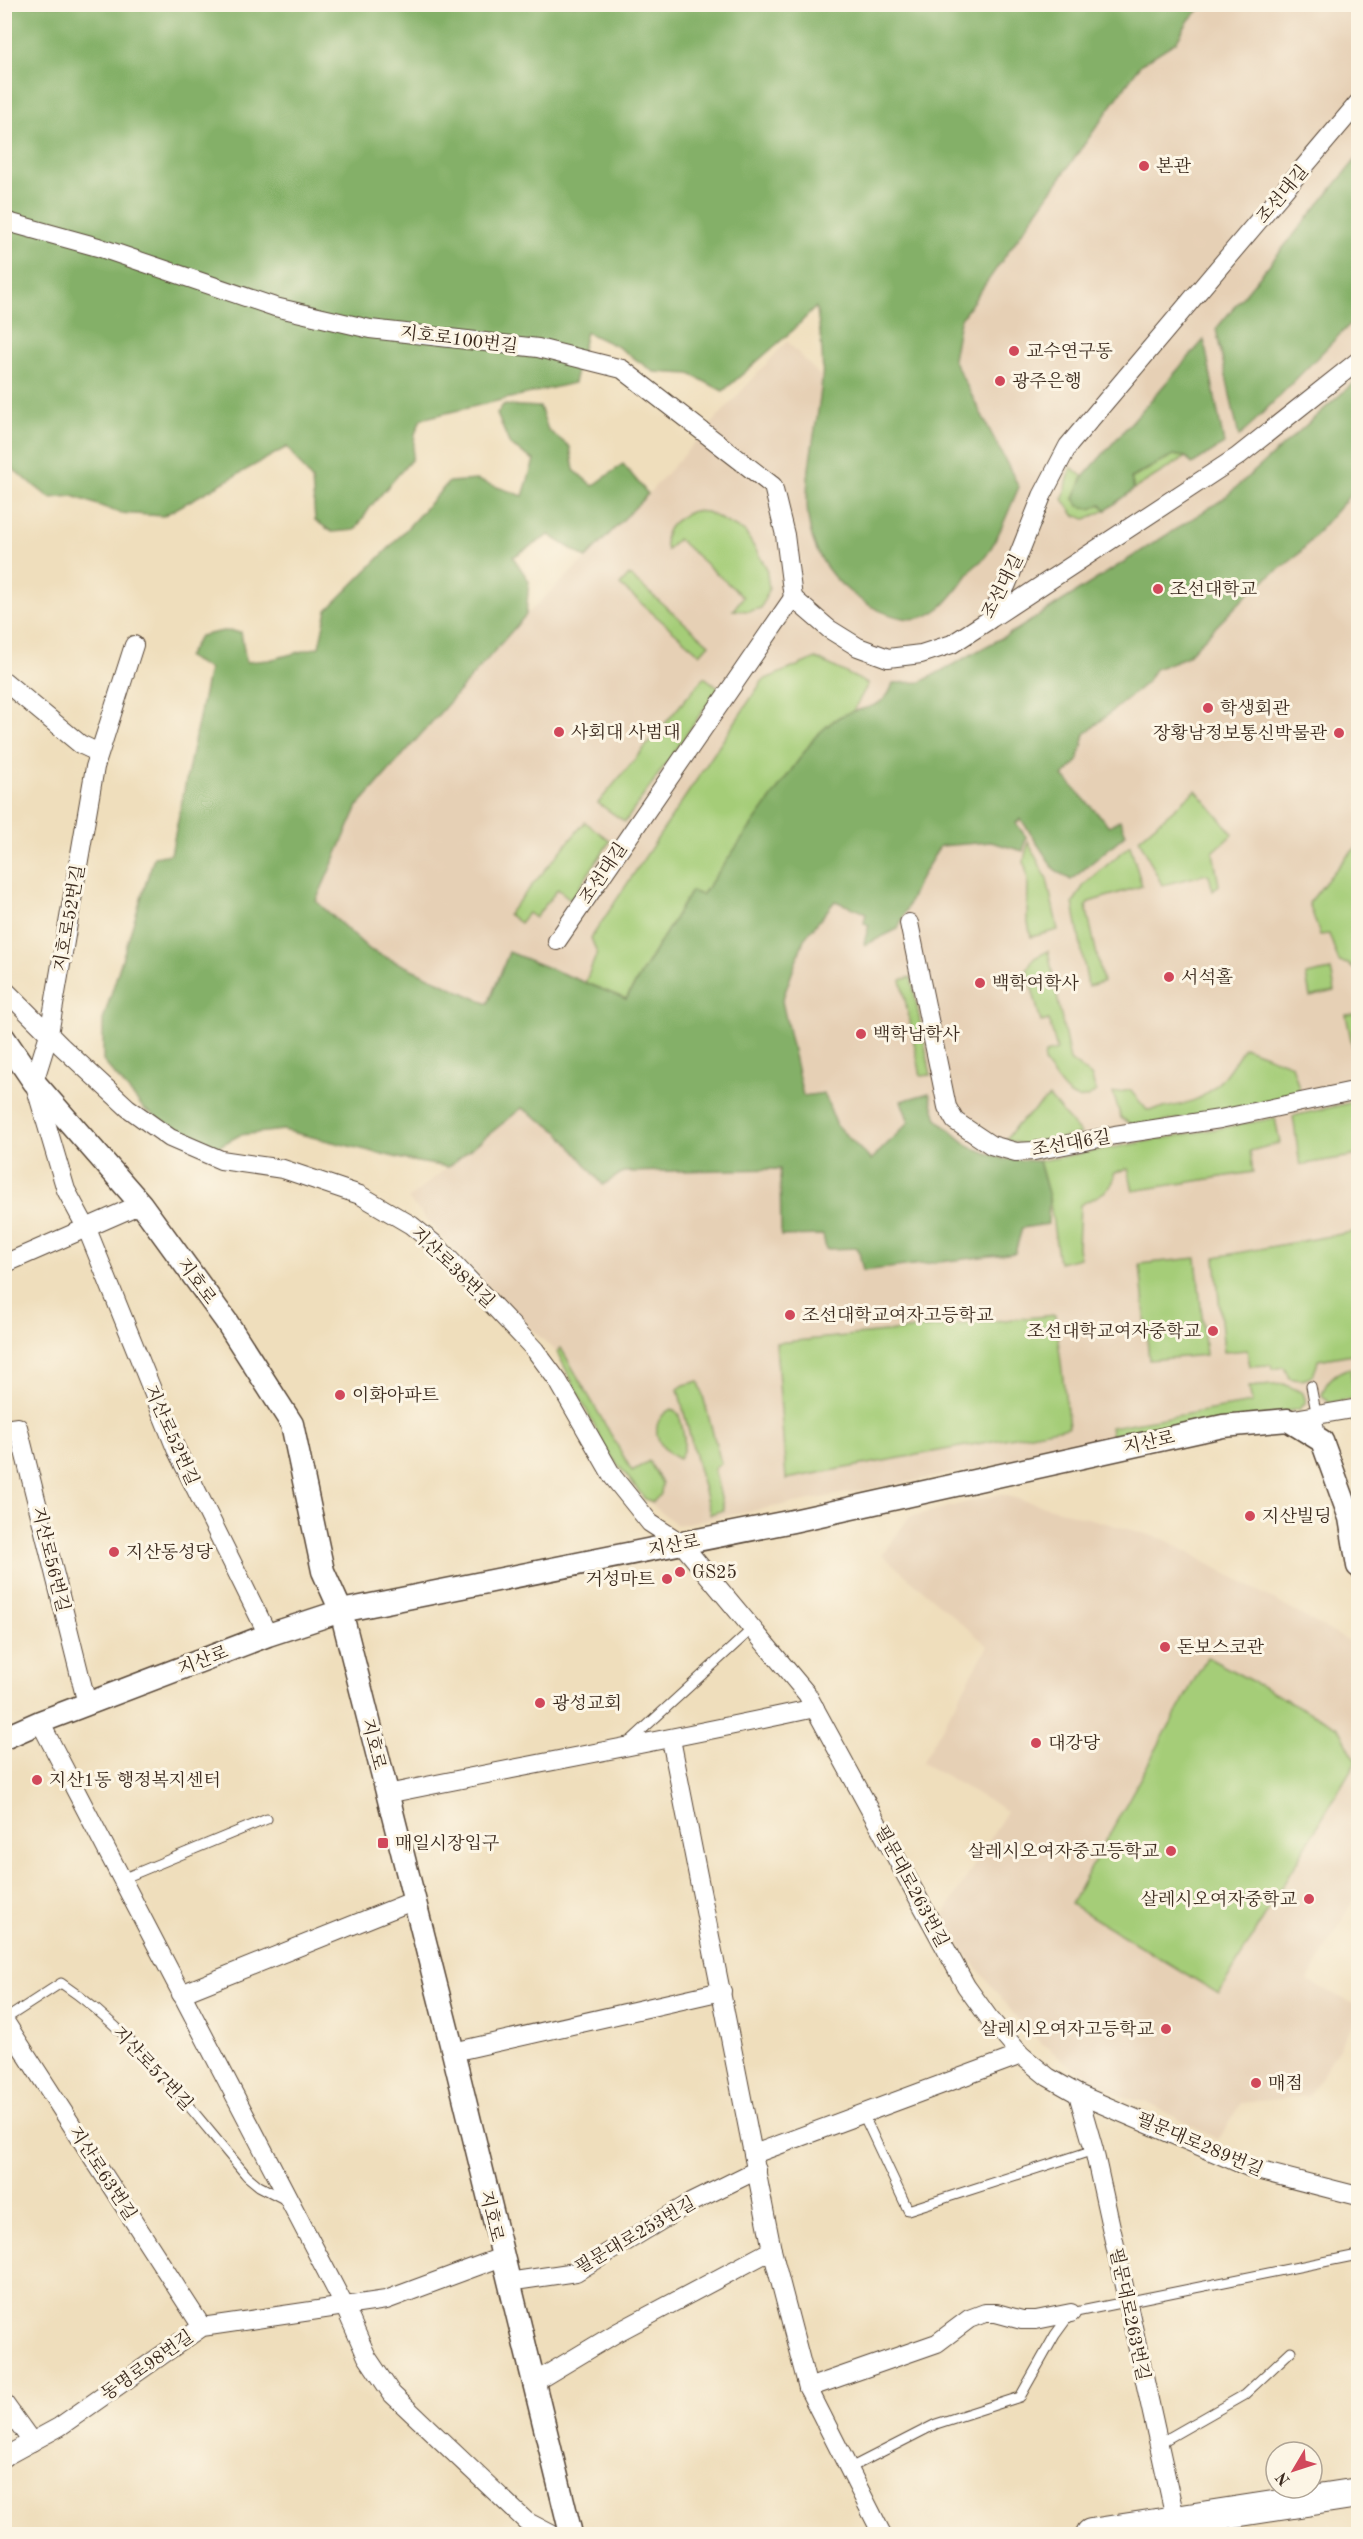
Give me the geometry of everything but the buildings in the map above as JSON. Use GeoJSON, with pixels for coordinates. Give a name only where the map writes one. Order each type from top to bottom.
{"type":"FeatureCollection","features":[{"type":"Feature","properties":{"kind":"main road"},"geometry":{"type":"LineString","coordinates":[[1091,2535],[1359,2493]]}},
{"type":"Feature","properties":{"kind":"street","name":"조선대길"},"geometry":{"type":"LineString","coordinates":[[556,941],[794,598],[829,629],[858,647],[888,658],[921,654],[952,644],[989,620],[1007,584],[1042,496],[1068,446],[1359,103]]}},
{"type":"Feature","properties":{"kind":"street","name":"지호로100번길"},"geometry":{"type":"LineString","coordinates":[[4,221],[98,247],[275,307],[370,329],[538,348],[622,369],[773,486],[785,535],[794,598]]}},
{"type":"Feature","properties":{"kind":"street"},"geometry":{"type":"LineString","coordinates":[[989,620],[1237,457],[1359,361]]}},
{"type":"Feature","properties":{"kind":"street","name":"지호로52번길"},"geometry":{"type":"LineString","coordinates":[[34,1082],[49,1034],[95,767],[134,645]]}},
{"type":"Feature","properties":{"kind":"street"},"geometry":{"type":"LineString","coordinates":[[4,681],[80,744],[99,753]]}},
{"type":"Feature","properties":{"kind":"street","name":"조선대6길"},"geometry":{"type":"LineString","coordinates":[[909,923],[947,1107],[955,1120],[992,1145],[1016,1152],[1034,1151],[1115,1135],[1220,1119],[1359,1090]]}},
{"type":"Feature","properties":{"kind":"street","name":"지산로38번길"},"geometry":{"type":"LineString","coordinates":[[4,988],[128,1108],[170,1138],[221,1160],[283,1169],[360,1195],[411,1225],[437,1246],[535,1350],[558,1381],[613,1477],[650,1523],[681,1543]]}},
{"type":"Feature","properties":{"kind":"street","name":"지호로"},"geometry":{"type":"LineString","coordinates":[[4,1038],[34,1082],[141,1204],[226,1321],[292,1424],[323,1571],[341,1611],[453,2052],[571,2535]]}},
{"type":"Feature","properties":{"kind":"street","name":"지산로52번길"},"geometry":{"type":"LineString","coordinates":[[34,1082],[66,1190],[87,1229],[176,1449],[268,1635]]}},
{"type":"Feature","properties":{"kind":"street"},"geometry":{"type":"LineString","coordinates":[[4,1264],[141,1204]]}},
{"type":"Feature","properties":{"kind":"street","name":"지산로"},"geometry":{"type":"LineString","coordinates":[[4,1738],[40,1722],[268,1635],[341,1611],[681,1543],[1223,1426],[1288,1420],[1359,1408]]}},
{"type":"Feature","properties":{"kind":"street"},"geometry":{"type":"LineString","coordinates":[[1288,1420],[1322,1441],[1354,1521],[1359,1566]]}},
{"type":"Feature","properties":{"kind":"street","name":"지산로56번길"},"geometry":{"type":"LineString","coordinates":[[4,1429],[18,1427],[87,1704]]}},
{"type":"Feature","properties":{"kind":"street","name":"필문대로263번길"},"geometry":{"type":"LineString","coordinates":[[681,1543],[807,1694],[966,1986],[989,2018],[1021,2055],[1048,2077],[1078,2094],[1094,2150],[1176,2522]]}},
{"type":"Feature","properties":{"kind":"street"},"geometry":{"type":"LineString","coordinates":[[387,1794],[624,1746],[670,1739],[815,1708]]}},
{"type":"Feature","properties":{"kind":"street"},"geometry":{"type":"LineString","coordinates":[[40,1722],[344,2304],[367,2357],[392,2394],[526,2521],[551,2535]]}},
{"type":"Feature","properties":{"kind":"street"},"geometry":{"type":"LineString","coordinates":[[670,1739],[772,2250],[808,2388],[882,2535]]}},
{"type":"Feature","properties":{"kind":"street"},"geometry":{"type":"LineString","coordinates":[[182,1994],[415,1900]]}},
{"type":"Feature","properties":{"kind":"street"},"geometry":{"type":"LineString","coordinates":[[453,2052],[722,1991]]}},
{"type":"Feature","properties":{"kind":"street","name":"지산로63번길"},"geometry":{"type":"LineString","coordinates":[[4,2020],[202,2327]]}},
{"type":"Feature","properties":{"kind":"street"},"geometry":{"type":"LineString","coordinates":[[755,2162],[863,2114],[1021,2055]]}},
{"type":"Feature","properties":{"kind":"street","name":"필문대로289번길"},"geometry":{"type":"LineString","coordinates":[[1078,2094],[1253,2169],[1359,2196]]}},
{"type":"Feature","properties":{"kind":"street","name":"필문대로253번길"},"geometry":{"type":"LineString","coordinates":[[508,2282],[576,2272],[755,2162]]}},
{"type":"Feature","properties":{"kind":"street"},"geometry":{"type":"LineString","coordinates":[[533,2383],[618,2332],[772,2250]]}},
{"type":"Feature","properties":{"kind":"street","name":"동명로98번길"},"geometry":{"type":"LineString","coordinates":[[4,2457],[59,2427],[202,2327],[344,2304],[386,2300],[502,2256]]}},
{"type":"Feature","properties":{"kind":"street"},"geometry":{"type":"LineString","coordinates":[[808,2388],[937,2343],[969,2319],[985,2313],[996,2313],[1022,2320],[1036,2320],[1071,2313]]}},
{"type":"Feature","properties":{"kind":"street"},"geometry":{"type":"LineString","coordinates":[[4,2403],[32,2442]]}},
{"type":"Feature","properties":{"kind":"lane"},"geometry":{"type":"LineString","coordinates":[[1311,1386],[1322,1441]]}},
{"type":"Feature","properties":{"kind":"lane"},"geometry":{"type":"LineString","coordinates":[[624,1746],[753,1629]]}},
{"type":"Feature","properties":{"kind":"lane"},"geometry":{"type":"LineString","coordinates":[[122,1879],[267,1819]]}},
{"type":"Feature","properties":{"kind":"lane","name":"지산로57번길"},"geometry":{"type":"LineString","coordinates":[[4,2020],[61,1983],[81,1996],[128,2038],[177,2090],[247,2176],[259,2186],[291,2202]]}},
{"type":"Feature","properties":{"kind":"lane"},"geometry":{"type":"LineString","coordinates":[[863,2114],[908,2210],[1094,2150]]}},
{"type":"Feature","properties":{"kind":"lane"},"geometry":{"type":"LineString","coordinates":[[850,2468],[936,2424],[1020,2397],[1054,2335],[1071,2313],[1359,2255]]}},
{"type":"Feature","properties":{"kind":"lane"},"geometry":{"type":"LineString","coordinates":[[1158,2444],[1244,2395],[1291,2351]]}},
{"type":"Feature","properties":{"kind":"shaded area","name":"조선대학교"},"geometry":{"type":"Polygon","coordinates":[[[1204,4],[1358,5],[1358,1101],[1293,1116],[1358,1129],[1358,1398],[677,1525],[645,1499],[607,1451],[557,1352],[509,1310],[408,1199],[522,1107],[559,1132],[603,1185],[623,1172],[780,1168],[868,1247],[1052,1224],[1049,1197],[1128,1168],[1239,1153],[1279,1144],[1275,1119],[1039,1161],[857,1174],[807,1115],[782,1001],[804,939],[626,999],[488,1005],[370,950],[316,901],[359,803],[526,615],[648,494],[787,341],[822,378],[807,474],[807,509],[811,535],[835,580],[857,598],[884,615],[909,619],[928,616],[987,555],[1019,487],[953,359],[960,320],[1141,64],[1176,42],[1189,20],[1204,4]]]}},
{"type":"Feature","properties":{"kind":"shaded area","name":"살레시오여자중고등학교"},"geometry":{"type":"Polygon","coordinates":[[[1000,1494],[1164,1539],[1350,1642],[1358,1681],[1358,1891],[1308,1981],[1358,2006],[1358,2017],[1309,2096],[1241,2103],[1218,2140],[1146,2102],[1125,2098],[1069,2065],[1027,2031],[940,1921],[1007,1811],[922,1763],[988,1646],[882,1555],[909,1517],[1000,1494]]]}},
{"type":"Feature","properties":{"kind":"green space"},"geometry":{"type":"Polygon","coordinates":[[[4,5],[1204,5],[1189,20],[1176,42],[1141,64],[960,320],[953,359],[1019,487],[1001,529],[986,555],[944,605],[926,616],[915,619],[888,614],[856,597],[828,570],[815,546],[808,520],[807,493],[822,370],[816,307],[723,391],[690,374],[654,372],[618,347],[586,332],[574,383],[421,419],[415,434],[412,459],[371,506],[355,530],[332,532],[315,520],[312,480],[287,447],[163,516],[120,513],[73,496],[50,498],[5,463],[4,5]]]}},
{"type":"Feature","properties":{"kind":"green space"},"geometry":{"type":"Polygon","coordinates":[[[1358,157],[1358,316],[1239,437],[1216,329],[1358,157]]]}},
{"type":"Feature","properties":{"kind":"green space"},"geometry":{"type":"Polygon","coordinates":[[[1204,340],[1224,444],[1192,464],[1186,457],[1173,455],[1131,478],[1134,489],[1106,510],[1101,504],[1091,509],[1079,506],[1074,499],[1083,477],[1204,340]]]}},
{"type":"Feature","properties":{"kind":"green space"},"geometry":{"type":"Polygon","coordinates":[[[1358,379],[1358,486],[1297,556],[1255,587],[1186,657],[1155,669],[1147,682],[1085,734],[1078,761],[1063,776],[1109,826],[1120,820],[1126,834],[1071,880],[1054,869],[1021,819],[1016,823],[1026,837],[1023,851],[991,842],[940,846],[918,882],[898,929],[865,945],[869,925],[864,923],[866,913],[835,901],[804,939],[782,1001],[803,1096],[824,1093],[837,1126],[871,1160],[909,1122],[901,1101],[929,1093],[937,1119],[970,1147],[1004,1159],[1039,1161],[1049,1197],[1048,1224],[1022,1228],[1015,1253],[863,1271],[858,1248],[826,1249],[823,1235],[781,1236],[780,1169],[623,1172],[603,1185],[559,1132],[522,1108],[448,1167],[411,1161],[283,1130],[240,1135],[212,1150],[145,1110],[103,1061],[103,1020],[154,857],[171,854],[209,669],[187,657],[200,636],[223,631],[241,632],[246,662],[269,660],[319,647],[327,610],[391,546],[449,482],[477,480],[523,496],[534,460],[510,445],[497,414],[503,405],[540,407],[548,430],[570,447],[574,470],[593,486],[623,464],[648,494],[586,558],[549,535],[513,557],[529,581],[526,615],[358,806],[316,901],[370,950],[488,1004],[509,952],[626,999],[691,891],[702,895],[815,737],[830,723],[841,716],[879,703],[889,692],[893,683],[921,682],[1018,629],[1222,500],[1358,379]]]}},
{"type":"Feature","properties":{"kind":"green space"},"geometry":{"type":"Polygon","coordinates":[[[1173,455],[1186,457],[1134,489],[1131,479],[1173,455]]]}},
{"type":"Feature","properties":{"kind":"green space"},"geometry":{"type":"Polygon","coordinates":[[[1071,467],[1083,477],[1074,499],[1101,504],[1106,510],[1086,519],[1074,515],[1063,499],[1071,467]]]}},
{"type":"Feature","properties":{"kind":"green space"},"geometry":{"type":"Polygon","coordinates":[[[693,511],[707,512],[745,532],[766,567],[769,589],[761,608],[749,611],[733,610],[743,597],[678,539],[667,550],[665,543],[667,531],[675,521],[693,511]]]}},
{"type":"Feature","properties":{"kind":"green space"},"geometry":{"type":"Polygon","coordinates":[[[629,575],[709,644],[700,654],[620,585],[629,575]]]}},
{"type":"Feature","properties":{"kind":"green space"},"geometry":{"type":"Polygon","coordinates":[[[816,658],[868,684],[852,713],[839,717],[815,737],[702,896],[691,891],[626,999],[585,983],[597,953],[591,938],[763,680],[816,658]]]}},
{"type":"Feature","properties":{"kind":"green space"},"geometry":{"type":"Polygon","coordinates":[[[704,677],[719,688],[625,822],[598,803],[704,677]]]}},
{"type":"Feature","properties":{"kind":"green space"},"geometry":{"type":"Polygon","coordinates":[[[1196,790],[1233,834],[1213,852],[1219,885],[1213,891],[1207,874],[1162,885],[1139,839],[1196,790]]]}},
{"type":"Feature","properties":{"kind":"green space"},"geometry":{"type":"Polygon","coordinates":[[[585,822],[610,841],[571,900],[558,889],[535,918],[528,913],[520,923],[508,914],[585,822]]]}},
{"type":"Feature","properties":{"kind":"green space"},"geometry":{"type":"Polygon","coordinates":[[[1028,842],[1047,879],[1058,930],[1031,937],[1027,918],[1028,880],[1024,861],[1028,842]]]}},
{"type":"Feature","properties":{"kind":"green space"},"geometry":{"type":"Polygon","coordinates":[[[1130,845],[1142,886],[1089,902],[1086,906],[1103,982],[1088,986],[1073,903],[1084,885],[1130,845]]]}},
{"type":"Feature","properties":{"kind":"green space"},"geometry":{"type":"Polygon","coordinates":[[[1358,846],[1358,973],[1348,964],[1339,962],[1329,934],[1320,935],[1309,903],[1358,846]]]}},
{"type":"Feature","properties":{"kind":"green space"},"geometry":{"type":"Polygon","coordinates":[[[1048,951],[1070,1060],[1091,1076],[1096,1091],[1087,1097],[1072,1096],[1059,1084],[1044,1062],[1045,1053],[1057,1050],[1049,1020],[1041,1022],[1027,970],[1034,958],[1048,951]]]}},
{"type":"Feature","properties":{"kind":"green space"},"geometry":{"type":"Polygon","coordinates":[[[1331,970],[1335,991],[1310,997],[1306,975],[1331,970]]]}},
{"type":"Feature","properties":{"kind":"green space"},"geometry":{"type":"Polygon","coordinates":[[[911,977],[931,1075],[921,1076],[901,980],[911,977]]]}},
{"type":"Feature","properties":{"kind":"green space"},"geometry":{"type":"Polygon","coordinates":[[[1358,1014],[1358,1068],[1357,1069],[1346,1015],[1358,1014]]]}},
{"type":"Feature","properties":{"kind":"green space"},"geometry":{"type":"Polygon","coordinates":[[[1244,1047],[1292,1065],[1300,1091],[1294,1098],[1136,1127],[1121,1118],[1113,1093],[1130,1090],[1147,1110],[1166,1108],[1194,1100],[1215,1086],[1244,1047]]]}},
{"type":"Feature","properties":{"kind":"green space"},"geometry":{"type":"Polygon","coordinates":[[[1049,1097],[1081,1134],[1025,1145],[1006,1140],[1015,1127],[1049,1097]]]}},
{"type":"Feature","properties":{"kind":"green space"},"geometry":{"type":"Polygon","coordinates":[[[1358,1101],[1358,1155],[1300,1165],[1293,1116],[1358,1101]]]}},
{"type":"Feature","properties":{"kind":"green space"},"geometry":{"type":"Polygon","coordinates":[[[1275,1118],[1280,1143],[1250,1151],[1253,1172],[1133,1191],[1128,1168],[1114,1173],[1114,1179],[1108,1189],[1080,1205],[1078,1248],[1080,1258],[1059,1263],[1049,1197],[1039,1161],[1275,1118]]]}},
{"type":"Feature","properties":{"kind":"green space"},"geometry":{"type":"Polygon","coordinates":[[[1358,1231],[1358,1353],[1318,1360],[1312,1375],[1301,1380],[1289,1378],[1284,1367],[1272,1369],[1271,1365],[1250,1366],[1247,1350],[1224,1352],[1215,1257],[1358,1231]]]}},
{"type":"Feature","properties":{"kind":"green space"},"geometry":{"type":"Polygon","coordinates":[[[1196,1258],[1206,1355],[1149,1360],[1140,1264],[1196,1258]]]}},
{"type":"Feature","properties":{"kind":"green space"},"geometry":{"type":"Polygon","coordinates":[[[1055,1315],[1069,1427],[786,1479],[776,1343],[1055,1315]]]}},
{"type":"Feature","properties":{"kind":"green space"},"geometry":{"type":"Polygon","coordinates":[[[561,1348],[632,1471],[649,1461],[662,1483],[661,1494],[653,1502],[645,1499],[607,1451],[557,1352],[561,1348]]]}},
{"type":"Feature","properties":{"kind":"green space"},"geometry":{"type":"Polygon","coordinates":[[[1350,1368],[1353,1385],[1358,1384],[1358,1398],[1329,1403],[1322,1395],[1326,1385],[1336,1374],[1350,1368]]]}},
{"type":"Feature","properties":{"kind":"green space"},"geometry":{"type":"Polygon","coordinates":[[[699,1381],[721,1463],[714,1469],[724,1510],[710,1514],[678,1389],[699,1381]]]}},
{"type":"Feature","properties":{"kind":"green space"},"geometry":{"type":"Polygon","coordinates":[[[1284,1384],[1303,1393],[1306,1402],[1300,1409],[1113,1444],[1110,1427],[1252,1403],[1249,1387],[1284,1384]]]}},
{"type":"Feature","properties":{"kind":"green space"},"geometry":{"type":"Polygon","coordinates":[[[671,1409],[679,1414],[683,1431],[684,1448],[679,1459],[665,1449],[657,1436],[659,1421],[671,1409]]]}},
{"type":"Feature","properties":{"kind":"green space"},"geometry":{"type":"Polygon","coordinates":[[[1207,1657],[1339,1728],[1356,1761],[1219,1994],[1071,1904],[1207,1657]]]}},
{"type":"Feature","properties":{"kind":"place","name":"본관"},"geometry":{"type":"Point","coordinates":[1144,166]}},
{"type":"Feature","properties":{"kind":"place","name":"교수연구동"},"geometry":{"type":"Point","coordinates":[1014,351]}},
{"type":"Feature","properties":{"kind":"place","name":"광주은행"},"geometry":{"type":"Point","coordinates":[1000,381]}},
{"type":"Feature","properties":{"kind":"place","name":"조선대학교"},"geometry":{"type":"Point","coordinates":[1158,589]}},
{"type":"Feature","properties":{"kind":"place","name":"학생회관"},"geometry":{"type":"Point","coordinates":[1208,708]}},
{"type":"Feature","properties":{"kind":"place","name":"사회대 사범대"},"geometry":{"type":"Point","coordinates":[559,732]}},
{"type":"Feature","properties":{"kind":"place","name":"장황남정보통신박물관"},"geometry":{"type":"Point","coordinates":[1339,733]}},
{"type":"Feature","properties":{"kind":"place","name":"서석홀"},"geometry":{"type":"Point","coordinates":[1169,977]}},
{"type":"Feature","properties":{"kind":"place","name":"백학여학사"},"geometry":{"type":"Point","coordinates":[980,983]}},
{"type":"Feature","properties":{"kind":"place","name":"백학남학사"},"geometry":{"type":"Point","coordinates":[861,1034]}},
{"type":"Feature","properties":{"kind":"place","name":"조선대학교여자고등학교"},"geometry":{"type":"Point","coordinates":[790,1315]}},
{"type":"Feature","properties":{"kind":"place","name":"조선대학교여자중학교"},"geometry":{"type":"Point","coordinates":[1213,1331]}},
{"type":"Feature","properties":{"kind":"place","name":"이화아파트"},"geometry":{"type":"Point","coordinates":[340,1395]}},
{"type":"Feature","properties":{"kind":"place","name":"지산빌딩"},"geometry":{"type":"Point","coordinates":[1250,1516]}},
{"type":"Feature","properties":{"kind":"place","name":"지산동성당"},"geometry":{"type":"Point","coordinates":[114,1552]}},
{"type":"Feature","properties":{"kind":"place","name":"GS25"},"geometry":{"type":"Point","coordinates":[680,1572]}},
{"type":"Feature","properties":{"kind":"place","name":"거성마트"},"geometry":{"type":"Point","coordinates":[667,1579]}},
{"type":"Feature","properties":{"kind":"place","name":"돈보스코관"},"geometry":{"type":"Point","coordinates":[1165,1647]}},
{"type":"Feature","properties":{"kind":"place","name":"광성교회"},"geometry":{"type":"Point","coordinates":[540,1703]}},
{"type":"Feature","properties":{"kind":"place","name":"대강당"},"geometry":{"type":"Point","coordinates":[1036,1743]}},
{"type":"Feature","properties":{"kind":"place","name":"지산1동 행정복지센터"},"geometry":{"type":"Point","coordinates":[37,1780]}},
{"type":"Feature","properties":{"kind":"place","name":"매일시장입구"},"geometry":{"type":"Point","coordinates":[383,1843]}},
{"type":"Feature","properties":{"kind":"place","name":"살레시오여자중고등학교"},"geometry":{"type":"Point","coordinates":[1171,1851]}},
{"type":"Feature","properties":{"kind":"place","name":"살레시오여자중학교"},"geometry":{"type":"Point","coordinates":[1309,1899]}},
{"type":"Feature","properties":{"kind":"place","name":"살레시오여자고등학교"},"geometry":{"type":"Point","coordinates":[1166,2029]}},
{"type":"Feature","properties":{"kind":"place","name":"매점"},"geometry":{"type":"Point","coordinates":[1256,2083]}}]}
